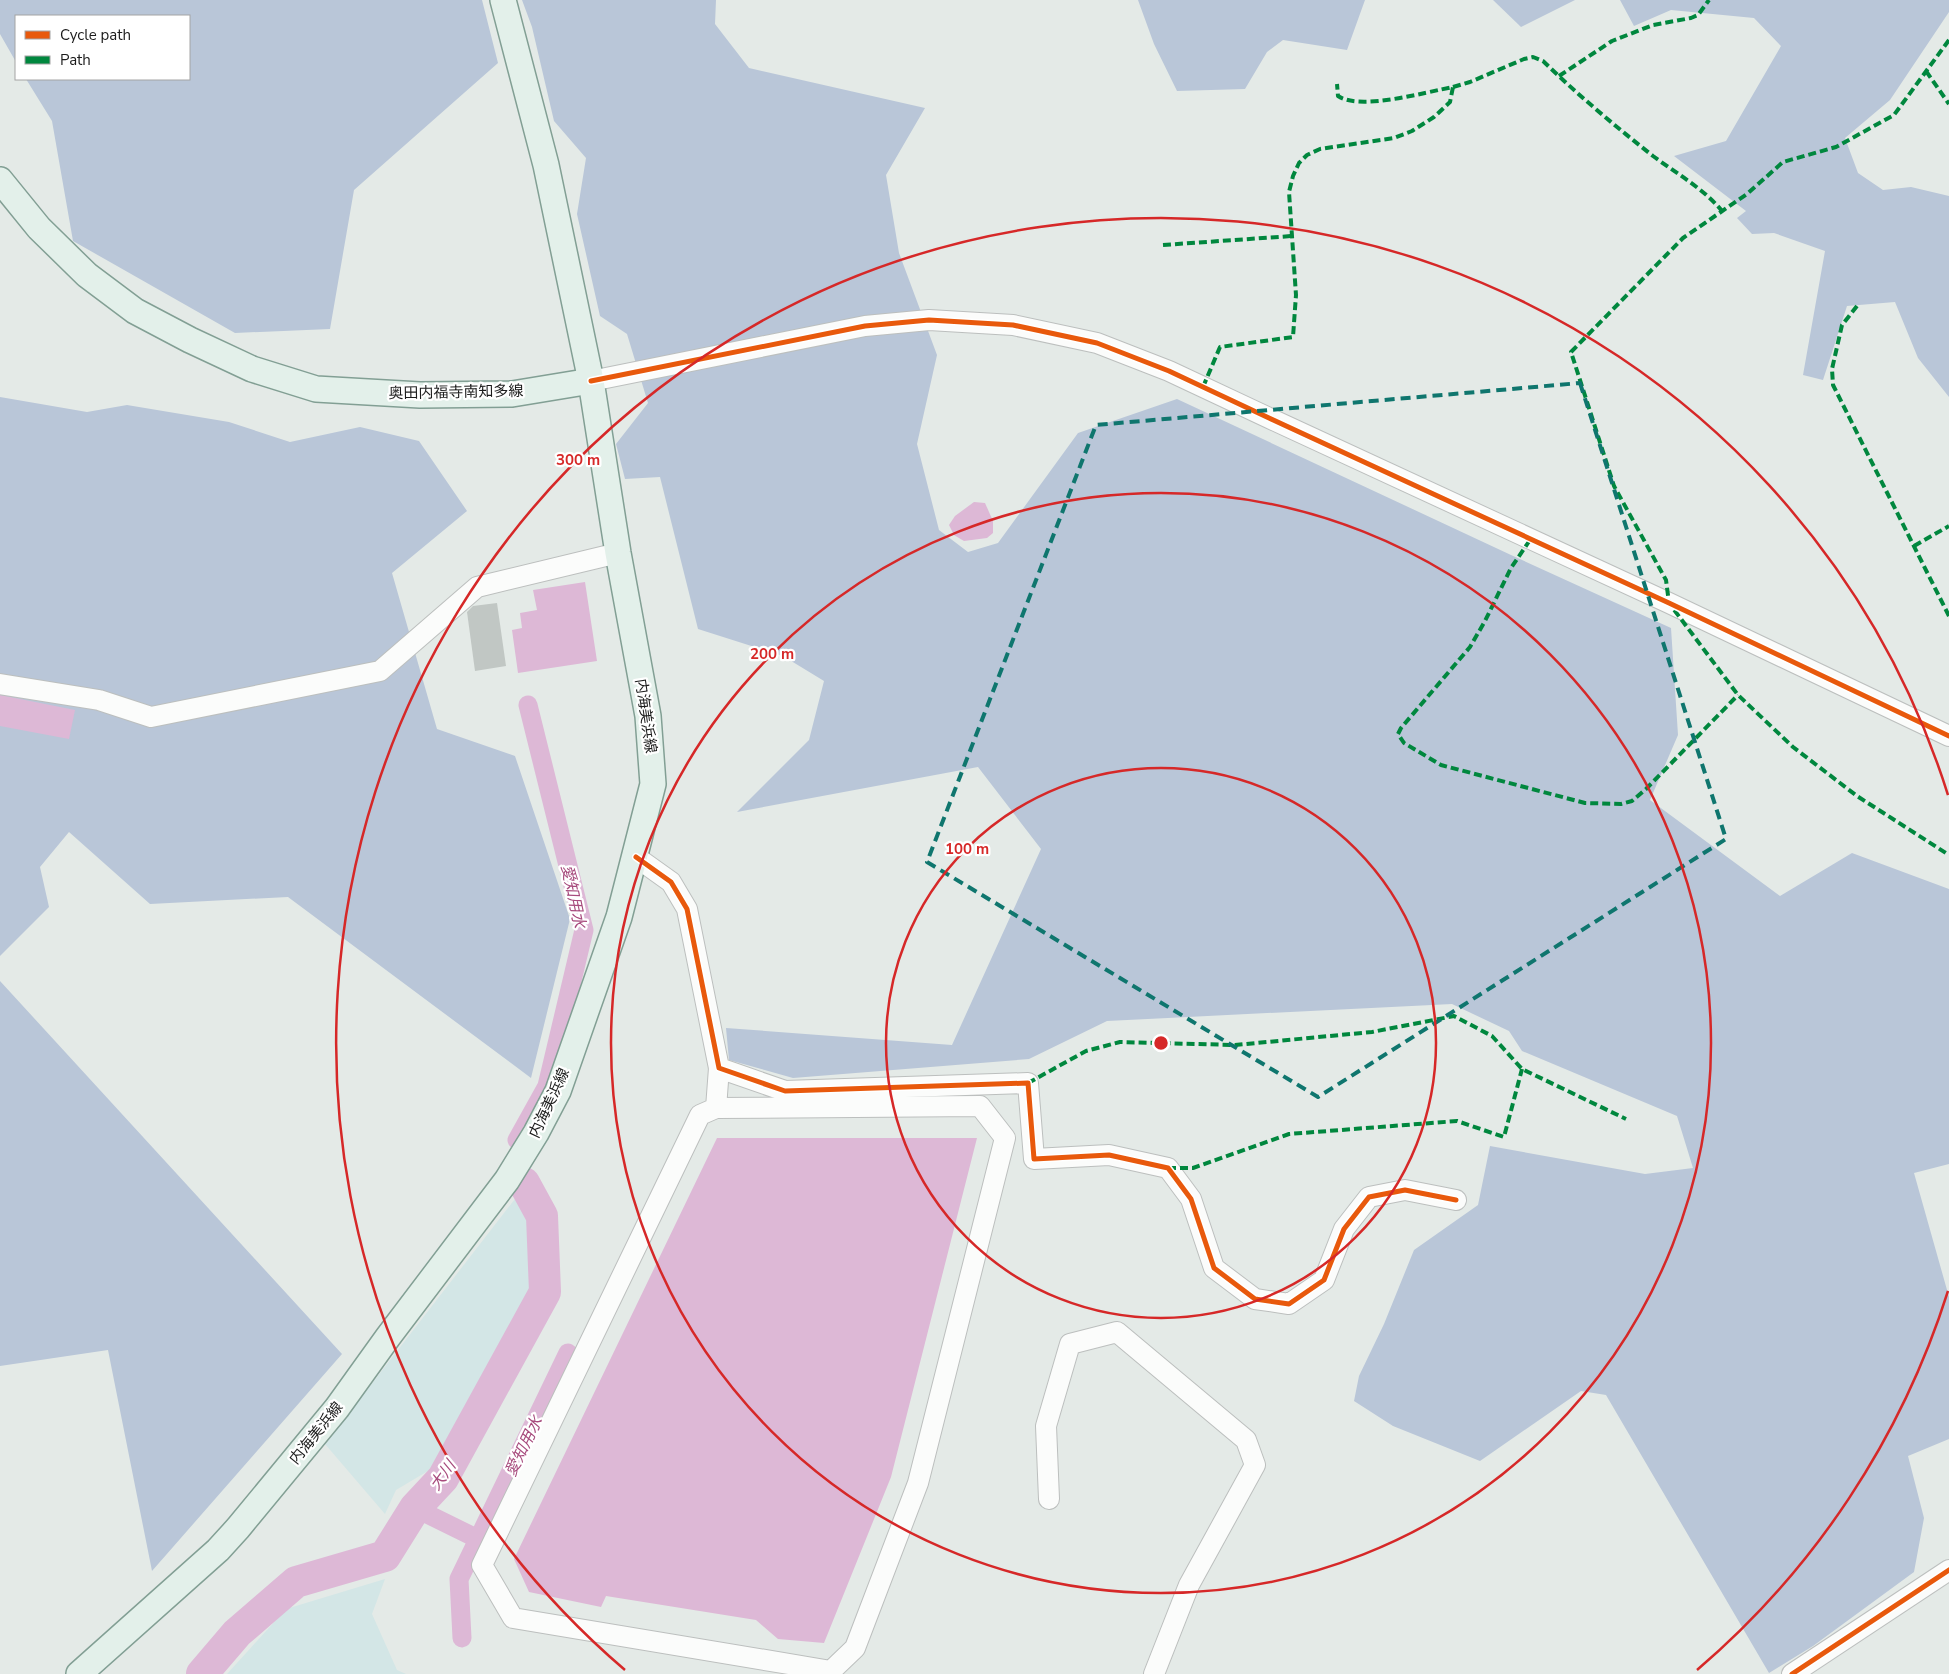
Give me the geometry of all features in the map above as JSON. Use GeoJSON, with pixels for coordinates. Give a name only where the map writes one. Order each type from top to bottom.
{"type":"FeatureCollection","features":[{"type":"Feature","properties":{"kind":"main road"},"geometry":{"type":"LineString","coordinates":[[502,0],[546,165],[591,381]]}},
{"type":"Feature","properties":{"kind":"main road","name":"奥田内福寺南知多線"},"geometry":{"type":"LineString","coordinates":[[0,180],[38,228],[87,274],[135,310],[190,340],[252,369],[316,389],[420,395],[512,394],[591,381]]}},
{"type":"Feature","properties":{"kind":"main road","name":"内海美浜線"},"geometry":{"type":"LineString","coordinates":[[80,1674],[218,1550],[337,1408],[388,1337],[507,1180],[536,1133],[558,1091],[619,917],[636,857],[653,784],[648,716],[618,553],[591,381]]}},
{"type":"Feature","properties":{"kind":"street"},"geometry":{"type":"LineString","coordinates":[[591,381],[865,326],[929,320],[1014,325],[1097,343],[1169,371],[1669,603],[1949,736]]}},
{"type":"Feature","properties":{"kind":"street"},"geometry":{"type":"LineString","coordinates":[[0,684],[99,700],[151,717],[380,671],[477,587],[618,553]]}},
{"type":"Feature","properties":{"kind":"street"},"geometry":{"type":"LineString","coordinates":[[636,857],[671,882],[686,909],[719,1068],[716,1108]]}},
{"type":"Feature","properties":{"kind":"street"},"geometry":{"type":"LineString","coordinates":[[719,1068],[785,1091],[1028,1083],[1034,1159],[1109,1155],[1168,1168],[1191,1199],[1214,1268],[1255,1299],[1289,1304],[1324,1280],[1344,1229],[1369,1197],[1405,1190],[1456,1200]]}},
{"type":"Feature","properties":{"kind":"street"},"geometry":{"type":"LineString","coordinates":[[980,1106],[1005,1138],[918,1483],[855,1648],[831,1671],[513,1618],[482,1565],[700,1115],[716,1108],[980,1106]]}},
{"type":"Feature","properties":{"kind":"street"},"geometry":{"type":"LineString","coordinates":[[1049,1499],[1046,1426],[1070,1344],[1117,1332],[1246,1440],[1255,1465],[1189,1585],[1154,1674]]}},
{"type":"Feature","properties":{"kind":"street"},"geometry":{"type":"LineString","coordinates":[[1792,1674],[1949,1570]]}},
{"type":"Feature","properties":{"kind":"highlighted area"},"geometry":{"type":"Polygon","coordinates":[[[1580,383],[1726,839],[1318,1097],[927,862],[1096,425],[1580,383]]]}},
{"type":"Feature","properties":{"kind":"shaded area"},"geometry":{"type":"Polygon","coordinates":[[[0,0],[482,0],[498,63],[354,190],[330,329],[235,333],[73,241],[52,121],[27,80],[190,80],[190,15],[15,15],[15,60],[0,34],[0,0]]]}},
{"type":"Feature","properties":{"kind":"shaded area"},"geometry":{"type":"Polygon","coordinates":[[[522,0],[716,0],[715,24],[749,68],[925,108],[886,175],[899,253],[937,355],[917,444],[939,530],[968,552],[998,543],[1078,433],[1177,399],[1671,628],[1678,735],[1650,800],[1780,896],[1852,853],[1949,889],[1949,1164],[1914,1173],[1949,1297],[1949,1439],[1908,1456],[1924,1518],[1914,1572],[1813,1646],[1769,1673],[1606,1395],[1581,1391],[1480,1461],[1393,1426],[1354,1401],[1359,1376],[1384,1324],[1414,1250],[1478,1205],[1490,1146],[1645,1174],[1693,1168],[1677,1116],[1522,1051],[1509,1031],[1452,1004],[1107,1021],[1029,1059],[793,1078],[729,1060],[726,1028],[952,1045],[1041,849],[978,767],[737,812],[809,740],[824,681],[783,656],[698,629],[660,477],[625,479],[616,444],[648,403],[627,334],[600,316],[577,214],[586,158],[554,121],[532,27],[522,0]]]}},
{"type":"Feature","properties":{"kind":"shaded area"},"geometry":{"type":"Polygon","coordinates":[[[1138,0],[1365,0],[1347,50],[1283,40],[1267,52],[1245,89],[1177,91],[1154,44],[1138,0]]]}},
{"type":"Feature","properties":{"kind":"shaded area"},"geometry":{"type":"Polygon","coordinates":[[[1493,0],[1575,0],[1521,27],[1493,0]]]}},
{"type":"Feature","properties":{"kind":"shaded area"},"geometry":{"type":"Polygon","coordinates":[[[1620,0],[1949,0],[1949,12],[1890,100],[1845,138],[1858,173],[1883,190],[1911,187],[1949,196],[1949,397],[1918,358],[1895,302],[1847,306],[1823,380],[1803,375],[1825,251],[1774,233],[1752,234],[1737,218],[1746,211],[1674,156],[1726,141],[1781,46],[1754,18],[1671,10],[1634,26],[1620,0]]]}},
{"type":"Feature","properties":{"kind":"shaded area"},"geometry":{"type":"Polygon","coordinates":[[[0,397],[87,412],[127,405],[229,422],[290,442],[360,427],[419,441],[467,511],[392,573],[437,729],[515,756],[570,919],[531,1078],[288,897],[150,904],[69,832],[40,867],[49,907],[0,956],[0,397]]]}},
{"type":"Feature","properties":{"kind":"shaded area"},"geometry":{"type":"Polygon","coordinates":[[[974,502],[985,503],[993,521],[993,533],[987,538],[964,541],[954,535],[949,525],[955,516],[974,502]]]}},
{"type":"Feature","properties":{"kind":"shaded area"},"geometry":{"type":"Polygon","coordinates":[[[585,582],[597,661],[518,673],[512,630],[522,628],[520,613],[537,610],[533,590],[585,582]]]}},
{"type":"Feature","properties":{"kind":"shaded area"},"geometry":{"type":"Polygon","coordinates":[[[0,695],[75,710],[69,739],[0,726],[0,695]]]}},
{"type":"Feature","properties":{"kind":"shaded area"},"geometry":{"type":"Polygon","coordinates":[[[0,981],[342,1354],[152,1571],[108,1350],[0,1366],[0,981]]]}},
{"type":"Feature","properties":{"kind":"shaded area"},"geometry":{"type":"Polygon","coordinates":[[[717,1138],[977,1138],[891,1477],[824,1643],[778,1639],[756,1620],[606,1596],[601,1607],[529,1592],[514,1559],[717,1138]]]}},
{"type":"Feature","properties":{"kind":"shaded area"},"geometry":{"type":"Polygon","coordinates":[[[518,1195],[532,1222],[532,1288],[438,1465],[396,1490],[385,1514],[325,1444],[518,1195]]]}},
{"type":"Feature","properties":{"kind":"shaded area"},"geometry":{"type":"Polygon","coordinates":[[[385,1579],[372,1614],[397,1670],[406,1674],[227,1674],[286,1609],[385,1579]]]}},
{"type":"Feature","properties":{"kind":"building"},"geometry":{"type":"Polygon","coordinates":[[[497,603],[506,666],[475,671],[467,612],[473,606],[497,603]]]}},
{"type":"Feature","properties":{"kind":"waterway","name":"愛知用水"},"geometry":{"type":"LineString","coordinates":[[517,1140],[547,1086],[584,930],[528,705]]}},
{"type":"Feature","properties":{"kind":"waterway","name":"大川"},"geometry":{"type":"LineString","coordinates":[[202,1674],[237,1633],[296,1582],[385,1556],[415,1508],[443,1478],[545,1292],[542,1216],[524,1183]]}},
{"type":"Feature","properties":{"kind":"waterway","name":"愛知用水"},"geometry":{"type":"LineString","coordinates":[[462,1638],[459,1579],[568,1353]]}},
{"type":"Feature","properties":{"kind":"waterway","name":"愛知用水"},"geometry":{"type":"LineString","coordinates":[[415,1508],[478,1539]]}},
{"type":"Feature","properties":{"kind":"marked path"},"geometry":{"type":"LineString","coordinates":[[1559,76],[1612,41],[1653,25],[1698,15],[1709,0]]}},
{"type":"Feature","properties":{"kind":"marked path"},"geometry":{"type":"LineString","coordinates":[[1949,40],[1894,115],[1836,147],[1783,162],[1747,194],[1683,238],[1571,352],[1614,486],[1666,580],[1669,603],[1738,695],[1793,747],[1857,796],[1949,855]]}},
{"type":"Feature","properties":{"kind":"marked path"},"geometry":{"type":"LineString","coordinates":[[1453,87],[1470,82],[1524,59],[1533,57],[1543,61],[1611,122],[1653,156],[1698,188],[1722,211]]}},
{"type":"Feature","properties":{"kind":"marked path"},"geometry":{"type":"LineString","coordinates":[[1926,71],[1949,104]]}},
{"type":"Feature","properties":{"kind":"marked path"},"geometry":{"type":"LineString","coordinates":[[1203,387],[1220,347],[1293,337],[1296,295],[1289,192],[1299,163],[1307,155],[1320,149],[1394,138],[1412,131],[1434,117],[1450,102],[1453,87],[1394,99],[1361,102],[1338,96],[1337,84]]}},
{"type":"Feature","properties":{"kind":"marked path"},"geometry":{"type":"LineString","coordinates":[[1163,245],[1292,236]]}},
{"type":"Feature","properties":{"kind":"marked path"},"geometry":{"type":"LineString","coordinates":[[1857,306],[1842,325],[1832,369],[1833,385],[1949,616]]}},
{"type":"Feature","properties":{"kind":"marked path"},"geometry":{"type":"LineString","coordinates":[[1914,546],[1949,526]]}},
{"type":"Feature","properties":{"kind":"marked path"},"geometry":{"type":"LineString","coordinates":[[1530,540],[1511,568],[1470,647],[1401,728],[1398,734],[1404,743],[1441,765],[1585,803],[1621,804],[1632,801],[1646,789],[1738,695]]}},
{"type":"Feature","properties":{"kind":"marked path"},"geometry":{"type":"LineString","coordinates":[[1028,1083],[1086,1051],[1120,1042],[1235,1045],[1372,1032],[1454,1016],[1492,1036],[1522,1069],[1626,1119]]}},
{"type":"Feature","properties":{"kind":"marked path"},"geometry":{"type":"LineString","coordinates":[[1168,1168],[1193,1168],[1289,1134],[1457,1121],[1504,1137],[1522,1069]]}},
{"type":"Feature","properties":{"kind":"cycle path"},"geometry":{"type":"LineString","coordinates":[[591,381],[865,326],[929,320],[1013,325],[1097,343],[1169,371],[1669,603],[1949,736]]}},
{"type":"Feature","properties":{"kind":"cycle path"},"geometry":{"type":"LineString","coordinates":[[636,857],[671,882],[687,909],[719,1068],[785,1091],[1028,1083],[1034,1159],[1109,1155],[1168,1168],[1191,1199],[1214,1268],[1255,1299],[1289,1304],[1324,1280],[1344,1229],[1369,1197],[1405,1190],[1456,1200]]}},
{"type":"Feature","properties":{"kind":"cycle path"},"geometry":{"type":"LineString","coordinates":[[1792,1674],[1949,1570]]}}]}
